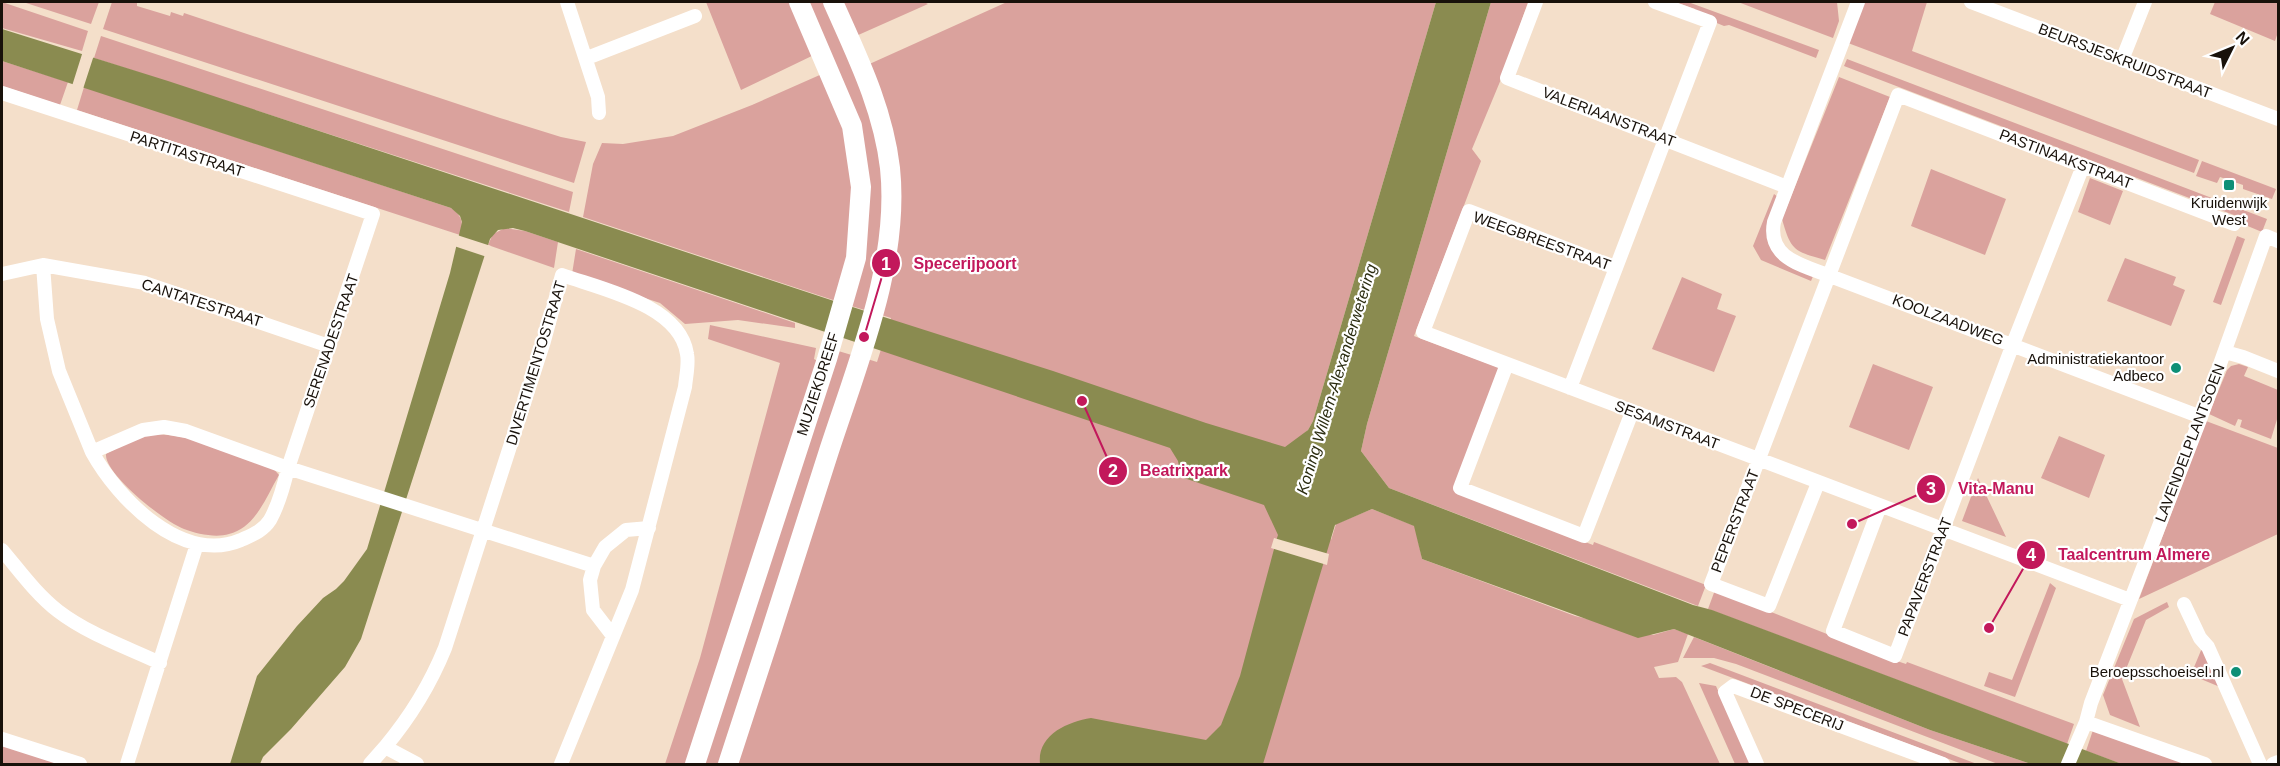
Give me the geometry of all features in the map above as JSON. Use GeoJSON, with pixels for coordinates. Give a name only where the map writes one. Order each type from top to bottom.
{"type":"FeatureCollection","features":[{"type":"Feature","properties":{"kind":"main road","name":"MUZIEKDREEF"},"geometry":{"type":"LineString","coordinates":[[695,765],[848,293],[856,258],[861,187],[852,126],[799,2]]}},
{"type":"Feature","properties":{"kind":"main road","name":"MUZIEKDREEF"},"geometry":{"type":"LineString","coordinates":[[729,765],[878,297],[889,243],[891,188],[884,134],[869,84],[836,8]]}},
{"type":"Feature","properties":{"kind":"street"},"geometry":{"type":"LineString","coordinates":[[567,2],[587,58],[598,98],[599,113]]}},
{"type":"Feature","properties":{"kind":"street","name":"VALERIAANSTRAAT"},"geometry":{"type":"LineString","coordinates":[[1536,2],[1507,78],[1787,187]]}},
{"type":"Feature","properties":{"kind":"street"},"geometry":{"type":"LineString","coordinates":[[1570,388],[1710,22],[1655,2]]}},
{"type":"Feature","properties":{"kind":"street","name":"KOOLZAADWEG"},"geometry":{"type":"LineString","coordinates":[[1858,2],[1774,222],[1772,232],[1777,249],[1785,256],[1830,276],[2201,417]]}},
{"type":"Feature","properties":{"kind":"street","name":"BEURSJESKRUIDSTRAAT"},"geometry":{"type":"LineString","coordinates":[[1971,2],[2278,120]]}},
{"type":"Feature","properties":{"kind":"street"},"geometry":{"type":"LineString","coordinates":[[2122,60],[2145,2]]}},
{"type":"Feature","properties":{"kind":"street"},"geometry":{"type":"LineString","coordinates":[[587,58],[695,16]]}},
{"type":"Feature","properties":{"kind":"street","name":"PARTITASTRAAT"},"geometry":{"type":"LineString","coordinates":[[2,93],[373,214]]}},
{"type":"Feature","properties":{"kind":"street","name":"PASTINAAKSTRAAT"},"geometry":{"type":"LineString","coordinates":[[1830,276],[1898,95],[2234,224]]}},
{"type":"Feature","properties":{"kind":"street","name":"PAPAVERSTRAAT"},"geometry":{"type":"LineString","coordinates":[[1880,506],[1833,632],[1895,656],[2083,166]]}},
{"type":"Feature","properties":{"kind":"street","name":"WEEGBREESTRAAT"},"geometry":{"type":"LineString","coordinates":[[1507,364],[1423,332],[1469,211],[1616,268]]}},
{"type":"Feature","properties":{"kind":"street","name":"SERENADESTRAAT"},"geometry":{"type":"LineString","coordinates":[[43,265],[47,319],[59,371],[92,452],[103,472],[123,496],[166,532],[197,544],[216,547],[235,543],[257,533],[270,520],[281,494],[373,214]]}},
{"type":"Feature","properties":{"kind":"street","name":"LAVENDELPLANTSOEN"},"geometry":{"type":"LineString","coordinates":[[2068,765],[2225,352],[2272,239]]}},
{"type":"Feature","properties":{"kind":"street","name":"CANTATESTRAAT"},"geometry":{"type":"LineString","coordinates":[[2,274],[43,265],[145,283],[329,345]]}},
{"type":"Feature","properties":{"kind":"street","name":"DIVERTIMENTOSTRAAT"},"geometry":{"type":"LineString","coordinates":[[370,765],[414,710],[432,680],[445,648],[544,341],[562,275],[652,307],[669,321],[681,337],[687,354],[685,387],[632,590],[561,765]]}},
{"type":"Feature","properties":{"kind":"street","name":"PEPERSTRAAT"},"geometry":{"type":"LineString","coordinates":[[1818,483],[1769,606],[1711,584],[1830,276]]}},
{"type":"Feature","properties":{"kind":"street","name":"LAVENDELPLANTSOEN"},"geometry":{"type":"LineString","coordinates":[[2225,352],[2278,371]]}},
{"type":"Feature","properties":{"kind":"street"},"geometry":{"type":"LineString","coordinates":[[1507,364],[1460,488],[1584,536],[1632,412]]}},
{"type":"Feature","properties":{"kind":"street","name":"SESAMSTRAAT"},"geometry":{"type":"LineString","coordinates":[[1507,364],[2130,600]]}},
{"type":"Feature","properties":{"kind":"street"},"geometry":{"type":"LineString","coordinates":[[92,452],[143,430],[165,427],[186,431],[288,468],[594,566]]}},
{"type":"Feature","properties":{"kind":"street"},"geometry":{"type":"LineString","coordinates":[[613,636],[593,610],[590,580],[594,566],[605,547],[626,530],[649,528]]}},
{"type":"Feature","properties":{"kind":"street"},"geometry":{"type":"LineString","coordinates":[[127,765],[197,544]]}},
{"type":"Feature","properties":{"kind":"street"},"geometry":{"type":"LineString","coordinates":[[2,550],[29,582],[58,610],[92,632],[160,663]]}},
{"type":"Feature","properties":{"kind":"street"},"geometry":{"type":"LineString","coordinates":[[2184,604],[2200,638],[2208,646],[2260,765]]}},
{"type":"Feature","properties":{"kind":"street","name":"DE SPECERIJ"},"geometry":{"type":"LineString","coordinates":[[1757,765],[1725,692],[1733,686],[1943,765]]}},
{"type":"Feature","properties":{"kind":"street"},"geometry":{"type":"LineString","coordinates":[[2086,722],[2205,765]]}},
{"type":"Feature","properties":{"kind":"street"},"geometry":{"type":"LineString","coordinates":[[2,739],[80,765]]}},
{"type":"Feature","properties":{"kind":"street"},"geometry":{"type":"LineString","coordinates":[[385,747],[417,765]]}},
{"type":"Feature","properties":{"kind":"street"},"geometry":{"type":"LineString","coordinates":[[2273,765],[2278,762]]}},
{"type":"Feature","properties":{"kind":"shaded area"},"geometry":{"type":"Polygon","coordinates":[[[2,2],[88,31],[82,51],[2,28],[2,2]]]}},
{"type":"Feature","properties":{"kind":"shaded area"},"geometry":{"type":"Polygon","coordinates":[[[23,2],[99,2],[91,24],[23,2]]]}},
{"type":"Feature","properties":{"kind":"shaded area"},"geometry":{"type":"Polygon","coordinates":[[[112,2],[137,2],[137,6],[170,16],[171,12],[183,16],[184,13],[500,118],[561,137],[586,142],[574,183],[103,29],[112,2]]]}},
{"type":"Feature","properties":{"kind":"shaded area"},"geometry":{"type":"Polygon","coordinates":[[[706,2],[796,2],[818,53],[741,90],[706,2]]]}},
{"type":"Feature","properties":{"kind":"shaded area"},"geometry":{"type":"Polygon","coordinates":[[[806,2],[830,2],[871,101],[887,214],[868,311],[848,305],[864,179],[806,2]]]}},
{"type":"Feature","properties":{"kind":"shaded area"},"geometry":{"type":"Polygon","coordinates":[[[837,2],[924,2],[928,4],[856,36],[837,2]]]}},
{"type":"Feature","properties":{"kind":"shaded area"},"geometry":{"type":"Polygon","coordinates":[[[1007,2],[1436,2],[1313,421],[1308,430],[1298,439],[1331,540],[1336,524],[1372,509],[1415,526],[1422,559],[1575,616],[1653,635],[1674,629],[1688,634],[1678,662],[1654,667],[1659,678],[1676,677],[1682,682],[1720,764],[736,764],[864,358],[877,362],[891,318],[875,313],[894,225],[865,66],[1007,2]]]}},
{"type":"Feature","properties":{"kind":"shaded area"},"geometry":{"type":"Polygon","coordinates":[[[1491,2],[1528,2],[1504,72],[1472,149],[1481,161],[1414,336],[1500,368],[1455,492],[1706,585],[1698,606],[1389,488],[1361,451],[1491,2]]]}},
{"type":"Feature","properties":{"kind":"shaded area"},"geometry":{"type":"Polygon","coordinates":[[[1675,2],[1688,2],[1819,50],[1816,58],[1729,25],[1724,26],[1695,14],[1695,9],[1675,2]]]}},
{"type":"Feature","properties":{"kind":"shaded area"},"geometry":{"type":"Polygon","coordinates":[[[1738,2],[1837,2],[1839,21],[1833,38],[1738,2]]]}},
{"type":"Feature","properties":{"kind":"shaded area"},"geometry":{"type":"Polygon","coordinates":[[[1864,2],[1927,2],[1912,51],[2199,160],[2194,173],[1848,43],[1864,2]]]}},
{"type":"Feature","properties":{"kind":"shaded area"},"geometry":{"type":"Polygon","coordinates":[[[2215,2],[2278,2],[2278,32],[2275,41],[2210,14],[2215,2]]]}},
{"type":"Feature","properties":{"kind":"shaded area"},"geometry":{"type":"Polygon","coordinates":[[[101,36],[573,192],[569,212],[94,58],[101,36]]]}},
{"type":"Feature","properties":{"kind":"shaded area"},"geometry":{"type":"Polygon","coordinates":[[[1847,59],[2267,219],[2262,232],[2238,222],[2239,217],[1844,66],[1847,59]]]}},
{"type":"Feature","properties":{"kind":"shaded area"},"geometry":{"type":"Polygon","coordinates":[[[2,61],[68,82],[60,105],[2,86],[2,61]]]}},
{"type":"Feature","properties":{"kind":"shaded area"},"geometry":{"type":"Polygon","coordinates":[[[822,74],[853,154],[851,258],[836,301],[583,217],[593,164],[602,143],[623,144],[673,136],[822,74]]]}},
{"type":"Feature","properties":{"kind":"shaded area"},"geometry":{"type":"Polygon","coordinates":[[[1839,77],[1890,97],[1825,260],[1800,252],[1795,248],[1788,238],[1782,219],[1839,77]]]}},
{"type":"Feature","properties":{"kind":"shaded area"},"geometry":{"type":"Polygon","coordinates":[[[84,87],[451,208],[461,220],[460,235],[77,110],[84,87]]]}},
{"type":"Feature","properties":{"kind":"shaded area"},"geometry":{"type":"Polygon","coordinates":[[[2202,161],[2276,189],[2272,199],[2243,189],[2243,185],[2220,177],[2217,183],[2196,176],[2202,161]]]}},
{"type":"Feature","properties":{"kind":"shaded area"},"geometry":{"type":"Polygon","coordinates":[[[1931,169],[2006,199],[1985,255],[1911,226],[1931,169]]]}},
{"type":"Feature","properties":{"kind":"shaded area"},"geometry":{"type":"Polygon","coordinates":[[[2090,178],[2123,191],[2110,225],[2078,212],[2090,178]]]}},
{"type":"Feature","properties":{"kind":"shaded area"},"geometry":{"type":"Polygon","coordinates":[[[1774,194],[1778,197],[1767,230],[1814,274],[1811,281],[1761,260],[1753,246],[1774,194]]]}},
{"type":"Feature","properties":{"kind":"shaded area"},"geometry":{"type":"Polygon","coordinates":[[[505,228],[525,231],[558,242],[554,268],[488,245],[493,234],[505,228]]]}},
{"type":"Feature","properties":{"kind":"shaded area"},"geometry":{"type":"Polygon","coordinates":[[[2237,236],[2245,239],[2221,305],[2213,302],[2237,236]]]}},
{"type":"Feature","properties":{"kind":"shaded area"},"geometry":{"type":"Polygon","coordinates":[[[576,249],[795,323],[795,328],[738,320],[685,324],[660,303],[572,274],[576,249]]]}},
{"type":"Feature","properties":{"kind":"shaded area"},"geometry":{"type":"Polygon","coordinates":[[[2125,258],[2176,277],[2173,285],[2185,290],[2171,326],[2107,301],[2125,258]]]}},
{"type":"Feature","properties":{"kind":"shaded area"},"geometry":{"type":"Polygon","coordinates":[[[1682,277],[1722,294],[1717,309],[1736,316],[1714,372],[1652,349],[1682,277]]]}},
{"type":"Feature","properties":{"kind":"shaded area"},"geometry":{"type":"Polygon","coordinates":[[[710,325],[816,348],[814,359],[821,363],[689,764],[665,764],[700,658],[780,363],[708,339],[710,325]]]}},
{"type":"Feature","properties":{"kind":"shaded area"},"geometry":{"type":"Polygon","coordinates":[[[835,350],[855,356],[722,764],[703,764],[835,350]]]}},
{"type":"Feature","properties":{"kind":"shaded area"},"geometry":{"type":"Polygon","coordinates":[[[1873,364],[1933,387],[1909,450],[1849,427],[1873,364]]]}},
{"type":"Feature","properties":{"kind":"shaded area"},"geometry":{"type":"Polygon","coordinates":[[[2239,364],[2248,367],[2244,376],[2278,390],[2278,416],[2271,439],[2240,427],[2242,420],[2238,419],[2235,426],[2209,414],[2227,370],[2239,364]]]}},
{"type":"Feature","properties":{"kind":"shaded area"},"geometry":{"type":"Polygon","coordinates":[[[2206,421],[2278,448],[2278,534],[2139,599],[2206,421]]]}},
{"type":"Feature","properties":{"kind":"shaded area"},"geometry":{"type":"Polygon","coordinates":[[[153,434],[198,441],[272,467],[279,475],[259,510],[246,525],[238,530],[218,536],[189,531],[175,525],[150,507],[125,485],[108,463],[106,454],[140,436],[153,434]]]}},
{"type":"Feature","properties":{"kind":"shaded area"},"geometry":{"type":"Polygon","coordinates":[[[2059,436],[2105,455],[2089,498],[2041,478],[2059,436]]]}},
{"type":"Feature","properties":{"kind":"shaded area"},"geometry":{"type":"Polygon","coordinates":[[[1978,478],[2006,537],[1962,521],[1978,478]]]}},
{"type":"Feature","properties":{"kind":"shaded area"},"geometry":{"type":"Polygon","coordinates":[[[2050,583],[2056,588],[2015,697],[1984,686],[1989,672],[2012,680],[2050,583]]]}},
{"type":"Feature","properties":{"kind":"shaded area"},"geometry":{"type":"Polygon","coordinates":[[[1715,590],[1888,658],[1906,664],[1907,662],[2074,724],[2067,744],[1708,609],[1715,590]]]}},
{"type":"Feature","properties":{"kind":"shaded area"},"geometry":{"type":"Polygon","coordinates":[[[2167,602],[2169,607],[2146,620],[2122,679],[2140,727],[2110,715],[2103,695],[2134,619],[2167,602]]]}},
{"type":"Feature","properties":{"kind":"shaded area"},"geometry":{"type":"Polygon","coordinates":[[[1694,637],[1930,730],[2031,764],[1998,764],[1736,664],[1714,658],[1683,658],[1694,637]]]}},
{"type":"Feature","properties":{"kind":"shaded area"},"geometry":{"type":"Polygon","coordinates":[[[2202,648],[2220,687],[2196,677],[2192,672],[2202,648]]]}},
{"type":"Feature","properties":{"kind":"shaded area"},"geometry":{"type":"Polygon","coordinates":[[[1710,663],[1977,764],[1962,764],[1701,666],[1710,663]]]}},
{"type":"Feature","properties":{"kind":"shaded area"},"geometry":{"type":"Polygon","coordinates":[[[1699,683],[1716,686],[1750,764],[1735,764],[1699,683]]]}},
{"type":"Feature","properties":{"kind":"shaded area"},"geometry":{"type":"Polygon","coordinates":[[[2093,730],[2186,764],[2122,764],[2086,751],[2093,730]]]}},
{"type":"Feature","properties":{"kind":"shaded area"},"geometry":{"type":"Polygon","coordinates":[[[2,744],[64,764],[2,764],[2,744]]]}},
{"type":"Feature","properties":{"kind":"water","name":"Koning Willem-Alexanderwetering"},"geometry":{"type":"Polygon","coordinates":[[[1436,2],[1491,2],[1361,451],[1389,488],[1693,605],[1712,610],[2122,764],[2031,764],[1930,730],[1674,629],[1638,638],[1422,559],[1414,526],[1372,509],[1335,525],[1263,764],[1040,764],[1040,754],[1048,738],[1072,723],[1091,718],[1206,740],[1221,725],[1240,676],[1278,535],[1264,505],[1181,477],[1178,461],[1170,448],[513,228],[498,230],[490,239],[361,639],[345,667],[291,729],[263,757],[260,764],[230,764],[257,676],[297,626],[323,598],[344,581],[367,549],[450,273],[462,222],[460,216],[451,208],[2,61],[2,29],[168,81],[1285,447],[1308,430],[1313,421],[1436,2]]]}},
{"type":"Feature","properties":{"kind":"pier"},"geometry":{"type":"Polygon","coordinates":[[[83,51],[94,55],[83,89],[72,86],[83,51]]]}},
{"type":"Feature","properties":{"kind":"pier"},"geometry":{"type":"Polygon","coordinates":[[[457,235],[491,246],[487,257],[454,246],[457,235]]]}},
{"type":"Feature","properties":{"kind":"pier"},"geometry":{"type":"Polygon","coordinates":[[[1274,538],[1329,554],[1327,565],[1271,548],[1274,538]]]}},
{"type":"Feature","properties":{"kind":"place","name":"Kruidenwijk West"},"geometry":{"type":"Point","coordinates":[2229,185]}},
{"type":"Feature","properties":{"kind":"place","name":"Specerijpoort"},"geometry":{"type":"Point","coordinates":[864,337]}},
{"type":"Feature","properties":{"kind":"place","name":"Administratiekantoor Adbeco"},"geometry":{"type":"Point","coordinates":[2176,368]}},
{"type":"Feature","properties":{"kind":"place","name":"Beatrixpark"},"geometry":{"type":"Point","coordinates":[1082,401]}},
{"type":"Feature","properties":{"kind":"place","name":"Vita-Manu"},"geometry":{"type":"Point","coordinates":[1852,524]}},
{"type":"Feature","properties":{"kind":"place","name":"Taalcentrum Almere"},"geometry":{"type":"Point","coordinates":[1989,628]}},
{"type":"Feature","properties":{"kind":"place","name":"Beroepsschoeisel.nl"},"geometry":{"type":"Point","coordinates":[2236,672]}}]}
